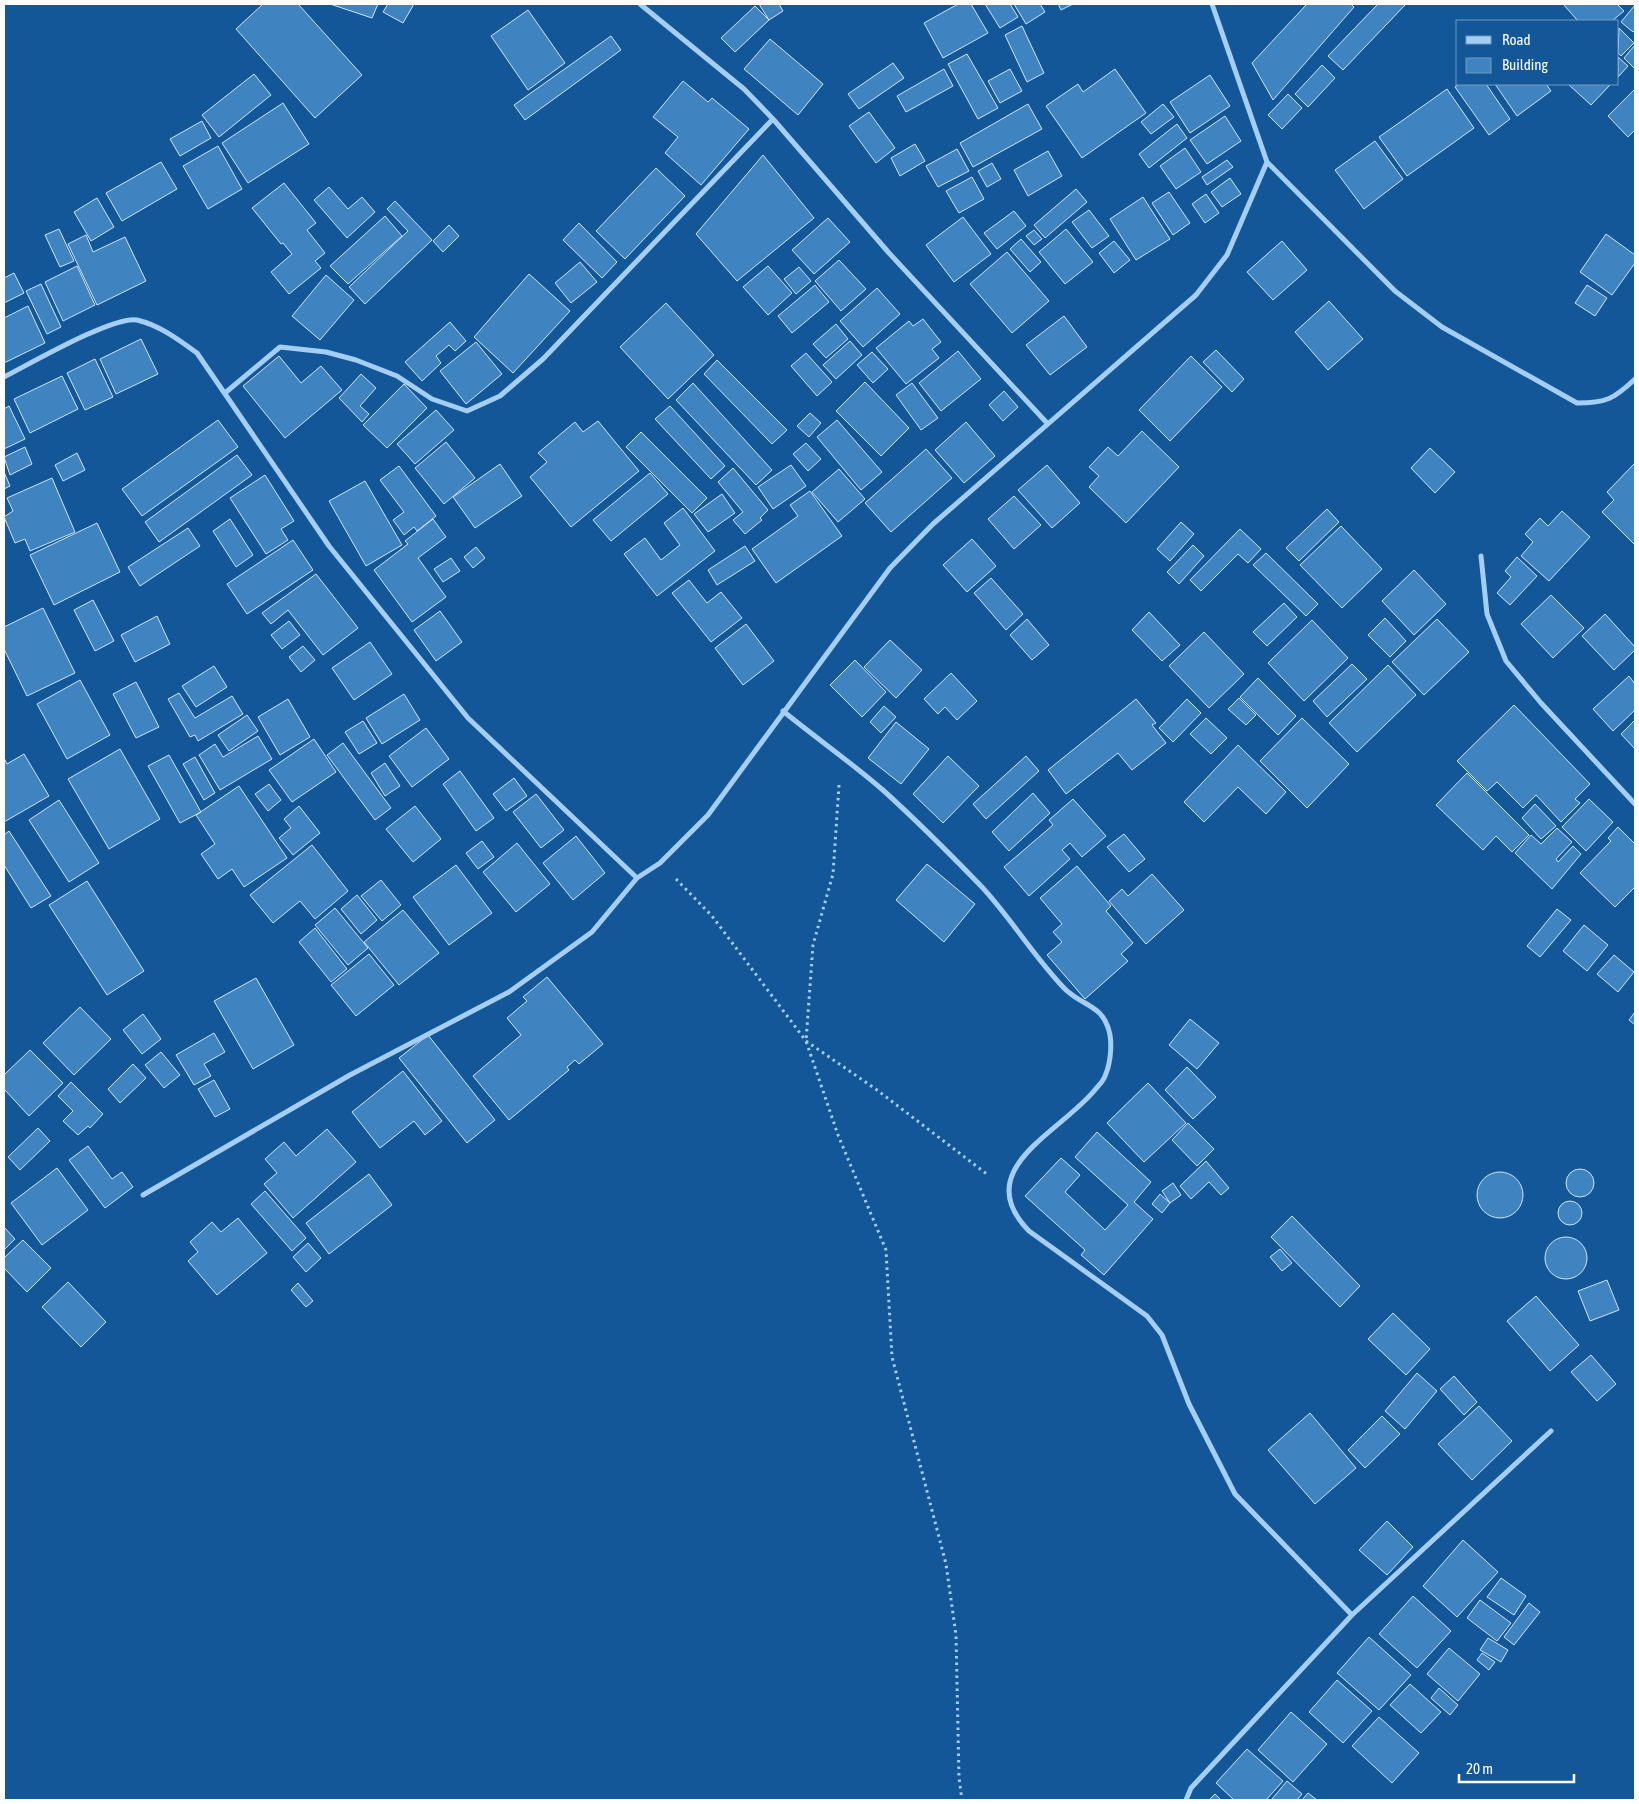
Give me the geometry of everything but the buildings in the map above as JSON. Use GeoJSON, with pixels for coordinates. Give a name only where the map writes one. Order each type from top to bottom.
{"type":"FeatureCollection","features":[{"type":"Feature","properties":{"kind":"street"},"geometry":{"type":"LineString","coordinates":[[640,4],[744,89],[773,119],[888,253],[1047,423]]}},
{"type":"Feature","properties":{"kind":"street"},"geometry":{"type":"LineString","coordinates":[[1212,4],[1267,162],[1395,292],[1442,327],[1577,403],[1596,403],[1618,396],[1635,379]]}},
{"type":"Feature","properties":{"kind":"street"},"geometry":{"type":"LineString","coordinates":[[225,393],[280,347],[326,352],[356,360],[397,376],[432,399],[467,411],[500,396],[543,360],[773,119]]}},
{"type":"Feature","properties":{"kind":"street"},"geometry":{"type":"LineString","coordinates":[[144,1195],[350,1075],[509,992],[592,932],[637,878],[660,863],[708,815],[890,568],[933,524],[1196,295],[1227,255],[1267,162]]}},
{"type":"Feature","properties":{"kind":"street"},"geometry":{"type":"LineString","coordinates":[[4,377],[100,328],[135,320],[168,332],[197,352],[329,546],[468,718],[637,878]]}},
{"type":"Feature","properties":{"kind":"street"},"geometry":{"type":"LineString","coordinates":[[1481,556],[1486,614],[1506,661],[1541,703],[1635,804]]}},
{"type":"Feature","properties":{"kind":"street"},"geometry":{"type":"LineString","coordinates":[[783,711],[883,791],[982,887],[1066,990],[1103,1014],[1110,1035],[1110,1056],[1105,1077],[1086,1100],[1018,1160],[1011,1174],[1008,1190],[1010,1206],[1018,1220],[1029,1231],[1147,1316],[1162,1335],[1189,1404],[1235,1494],[1296,1560],[1352,1615]]}},
{"type":"Feature","properties":{"kind":"street"},"geometry":{"type":"LineString","coordinates":[[1186,1800],[1191,1788],[1352,1615],[1551,1431]]}},
{"type":"Feature","properties":{"kind":"path"},"geometry":{"type":"LineString","coordinates":[[806,1041],[813,945],[833,874],[840,796],[836,754]]}},
{"type":"Feature","properties":{"kind":"path"},"geometry":{"type":"LineString","coordinates":[[660,863],[712,916],[806,1041],[838,1135],[886,1250],[892,1357],[946,1564],[956,1635],[958,1778],[962,1800]]}},
{"type":"Feature","properties":{"kind":"path"},"geometry":{"type":"LineString","coordinates":[[806,1041],[877,1090],[1008,1190]]}}]}
